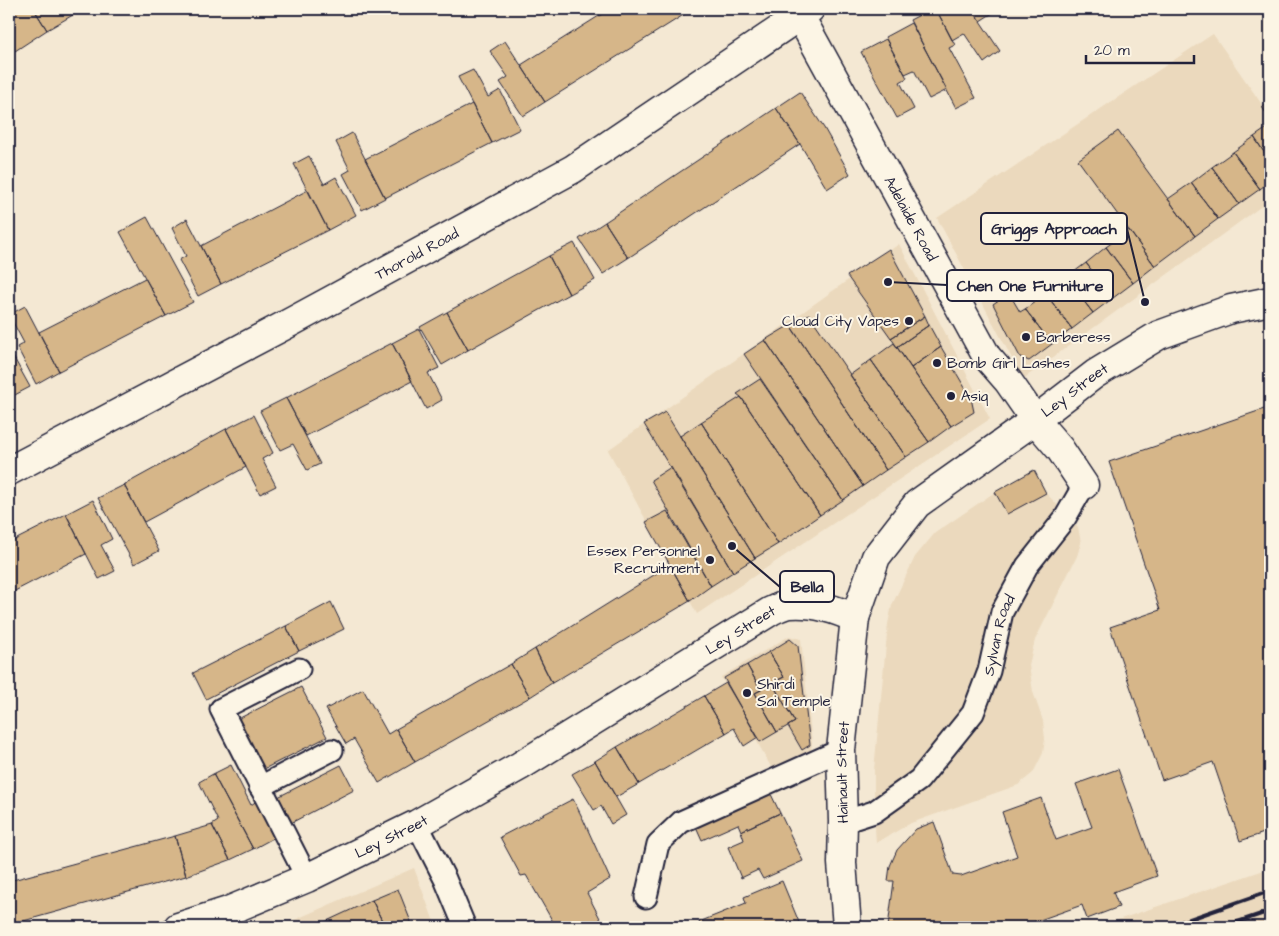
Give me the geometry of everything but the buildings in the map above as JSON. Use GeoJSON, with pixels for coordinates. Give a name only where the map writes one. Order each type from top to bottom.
{"type":"FeatureCollection","features":[{"type":"Feature","properties":{"kind":"street","name":"Adelaide Road"},"geometry":{"type":"LineString","coordinates":[[802,11],[987,357],[1008,381],[1035,420]]}},
{"type":"Feature","properties":{"kind":"street","name":"Thorold Road"},"geometry":{"type":"LineString","coordinates":[[9,470],[301,316],[573,169],[802,11]]}},
{"type":"Feature","properties":{"kind":"street","name":"Ley Street"},"geometry":{"type":"LineString","coordinates":[[178,927],[228,911],[307,878],[418,824],[520,766],[771,611],[788,604],[805,604],[838,610],[855,618],[876,557],[917,504],[1035,420],[1095,374],[1159,335],[1231,309],[1270,301]]}},
{"type":"Feature","properties":{"kind":"street","name":"Sylvan Road"},"geometry":{"type":"LineString","coordinates":[[1035,420],[1060,449],[1084,485]]}},
{"type":"Feature","properties":{"kind":"street","name":"Hainault Street"},"geometry":{"type":"LineString","coordinates":[[847,927],[842,863],[841,750],[855,618]]}},
{"type":"Feature","properties":{"kind":"lane","name":"Sylvan Road"},"geometry":{"type":"LineString","coordinates":[[843,822],[874,812],[919,780],[973,713],[989,671],[1002,612],[1027,566],[1065,518],[1084,485]]}},
{"type":"Feature","properties":{"kind":"lane"},"geometry":{"type":"LineString","coordinates":[[299,669],[221,709],[307,878]]}},
{"type":"Feature","properties":{"kind":"lane"},"geometry":{"type":"LineString","coordinates":[[260,787],[332,750]]}},
{"type":"Feature","properties":{"kind":"lane"},"geometry":{"type":"LineString","coordinates":[[646,897],[658,844],[681,822],[841,750]]}},
{"type":"Feature","properties":{"kind":"lane"},"geometry":{"type":"LineString","coordinates":[[418,824],[465,927]]}},
{"type":"Feature","properties":{"kind":"shaded area"},"geometry":{"type":"Polygon","coordinates":[[[1213,34],[1270,116],[1270,200],[1023,379],[937,218],[1213,34]]]}},
{"type":"Feature","properties":{"kind":"shaded area"},"geometry":{"type":"Polygon","coordinates":[[[899,244],[990,419],[697,614],[608,450],[899,244]]]}},
{"type":"Feature","properties":{"kind":"shaded area"},"geometry":{"type":"Polygon","coordinates":[[[1034,470],[1046,493],[1078,527],[1081,543],[1077,556],[1035,640],[1029,665],[1033,692],[1043,721],[1045,739],[1043,753],[1033,773],[1018,785],[911,823],[876,843],[874,770],[888,624],[892,605],[915,557],[935,533],[995,492],[1034,470]]]}},
{"type":"Feature","properties":{"kind":"shaded area"},"geometry":{"type":"Polygon","coordinates":[[[789,636],[801,639],[812,743],[807,777],[780,783],[721,677],[789,636]]]}},
{"type":"Feature","properties":{"kind":"shaded area"},"geometry":{"type":"Polygon","coordinates":[[[414,868],[436,927],[278,927],[414,868]]]}},
{"type":"Feature","properties":{"kind":"shaded area"},"geometry":{"type":"Polygon","coordinates":[[[1270,868],[1270,927],[1097,927],[1270,868]]]}},
{"type":"Feature","properties":{"kind":"railway"},"geometry":{"type":"LineString","coordinates":[[1167,927],[1270,891]]}},
{"type":"Feature","properties":{"kind":"railway"},"geometry":{"type":"LineString","coordinates":[[1223,927],[1270,911]]}},
{"type":"Feature","properties":{"kind":"place","name":"Chen One Furniture"},"geometry":{"type":"Point","coordinates":[888,282]}},
{"type":"Feature","properties":{"kind":"place","name":"Griggs Approach"},"geometry":{"type":"Point","coordinates":[1145,302]}},
{"type":"Feature","properties":{"kind":"place","name":"Cloud City Vapes"},"geometry":{"type":"Point","coordinates":[909,321]}},
{"type":"Feature","properties":{"kind":"place","name":"Barberess"},"geometry":{"type":"Point","coordinates":[1026,337]}},
{"type":"Feature","properties":{"kind":"place","name":"Bomb Girl Lashes"},"geometry":{"type":"Point","coordinates":[937,363]}},
{"type":"Feature","properties":{"kind":"place","name":"Asiq"},"geometry":{"type":"Point","coordinates":[951,396]}},
{"type":"Feature","properties":{"kind":"place","name":"Bella"},"geometry":{"type":"Point","coordinates":[732,546]}},
{"type":"Feature","properties":{"kind":"place","name":"Essex Personnel Recruitment"},"geometry":{"type":"Point","coordinates":[710,560]}},
{"type":"Feature","properties":{"kind":"place","name":"Shirdi Sai Temple"},"geometry":{"type":"Point","coordinates":[747,693]}}]}
